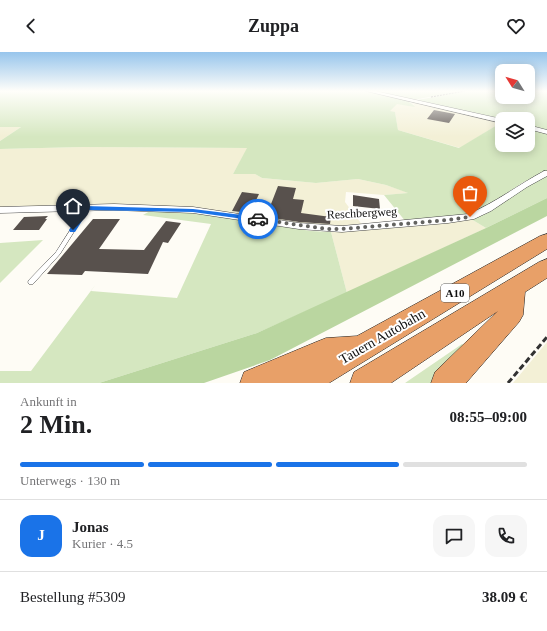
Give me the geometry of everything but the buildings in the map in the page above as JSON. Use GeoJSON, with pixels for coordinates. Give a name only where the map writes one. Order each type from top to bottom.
{"type":"FeatureCollection","features":[{"type":"Feature","properties":{"kind":"highway","name":"Tauern Autobahn"},"geometry":{"type":"LineString","coordinates":[[301,383],[547,240]]}},
{"type":"Feature","properties":{"kind":"highway","name":"A10"},"geometry":{"type":"LineString","coordinates":[[365,383],[547,267]]}},
{"type":"Feature","properties":{"kind":"highway"},"geometry":{"type":"LineString","coordinates":[[446,383],[510,314],[514,288]]}},
{"type":"Feature","properties":{"kind":"highway"},"geometry":{"type":"LineString","coordinates":[[255,383],[326,351],[363,347]]}},
{"type":"Feature","properties":{"kind":"street"},"geometry":{"type":"LineString","coordinates":[[438,106],[495,119]]}},
{"type":"Feature","properties":{"kind":"street"},"geometry":{"type":"LineString","coordinates":[[535,129],[547,132]]}},
{"type":"Feature","properties":{"kind":"street","name":"Reschbergweg"},"geometry":{"type":"LineString","coordinates":[[0,210],[88,208],[193,210],[306,227],[342,229],[470,217],[547,173]]}},
{"type":"Feature","properties":{"kind":"lane"},"geometry":{"type":"LineString","coordinates":[[31,282],[58,253],[88,208]]}},
{"type":"Feature","properties":{"kind":"path"},"geometry":{"type":"LineString","coordinates":[[508,383],[547,337]]}},
{"type":"Feature","properties":{"kind":"shaded area"},"geometry":{"type":"Polygon","coordinates":[[[394,106],[431,106],[495,120],[495,126],[460,148],[398,130],[395,113],[389,111],[394,106]]]}},
{"type":"Feature","properties":{"kind":"shaded area"},"geometry":{"type":"Polygon","coordinates":[[[0,127],[21,127],[0,141],[0,127]]]}},
{"type":"Feature","properties":{"kind":"shaded area"},"geometry":{"type":"Polygon","coordinates":[[[83,147],[248,148],[233,174],[255,174],[262,178],[316,183],[358,179],[386,185],[409,193],[384,195],[346,192],[345,202],[363,226],[329,227],[211,210],[0,208],[0,149],[83,147]]]}},
{"type":"Feature","properties":{"kind":"shaded area"},"geometry":{"type":"Polygon","coordinates":[[[471,219],[486,228],[347,293],[331,232],[471,219]]]}},
{"type":"Feature","properties":{"kind":"shaded area"},"geometry":{"type":"Polygon","coordinates":[[[547,342],[547,383],[513,383],[547,342]]]}},
{"type":"Feature","properties":{"kind":"green space"},"geometry":{"type":"Polygon","coordinates":[[[0,106],[395,106],[390,111],[395,112],[398,130],[459,148],[495,126],[495,152],[535,152],[535,130],[547,133],[547,171],[522,183],[482,210],[465,215],[406,222],[384,195],[408,193],[386,185],[358,179],[316,183],[262,178],[255,174],[233,174],[247,148],[83,147],[0,149],[0,141],[21,127],[0,127],[0,106]]]}},
{"type":"Feature","properties":{"kind":"green space"},"geometry":{"type":"Polygon","coordinates":[[[446,106],[547,106],[547,131],[535,128],[535,112],[495,112],[495,117],[446,106]]]}},
{"type":"Feature","properties":{"kind":"green space"},"geometry":{"type":"Polygon","coordinates":[[[547,175],[547,198],[486,228],[471,219],[522,187],[547,175]]]}},
{"type":"Feature","properties":{"kind":"green space"},"geometry":{"type":"Polygon","coordinates":[[[547,198],[547,216],[270,360],[204,383],[99,383],[257,333],[486,228],[547,198]]]}},
{"type":"Feature","properties":{"kind":"green space"},"geometry":{"type":"Polygon","coordinates":[[[150,211],[208,214],[311,231],[331,232],[347,293],[257,333],[99,383],[0,383],[0,371],[31,371],[96,284],[91,291],[177,298],[211,224],[143,215],[150,211]]]}},
{"type":"Feature","properties":{"kind":"green space"},"geometry":{"type":"Polygon","coordinates":[[[43,240],[0,283],[0,243],[43,240]]]}},
{"type":"Feature","properties":{"kind":"green space"},"geometry":{"type":"Polygon","coordinates":[[[462,344],[466,347],[432,383],[405,383],[462,344]]]}},
{"type":"Feature","properties":{"kind":"way so far"},"geometry":{"type":"LineString","coordinates":[[258,219],[299,226],[342,229],[470,217]]}},
{"type":"Feature","properties":{"kind":"route"},"geometry":{"type":"LineString","coordinates":[[73,230],[88,208],[114,207],[193,210],[258,219]]}}]}
